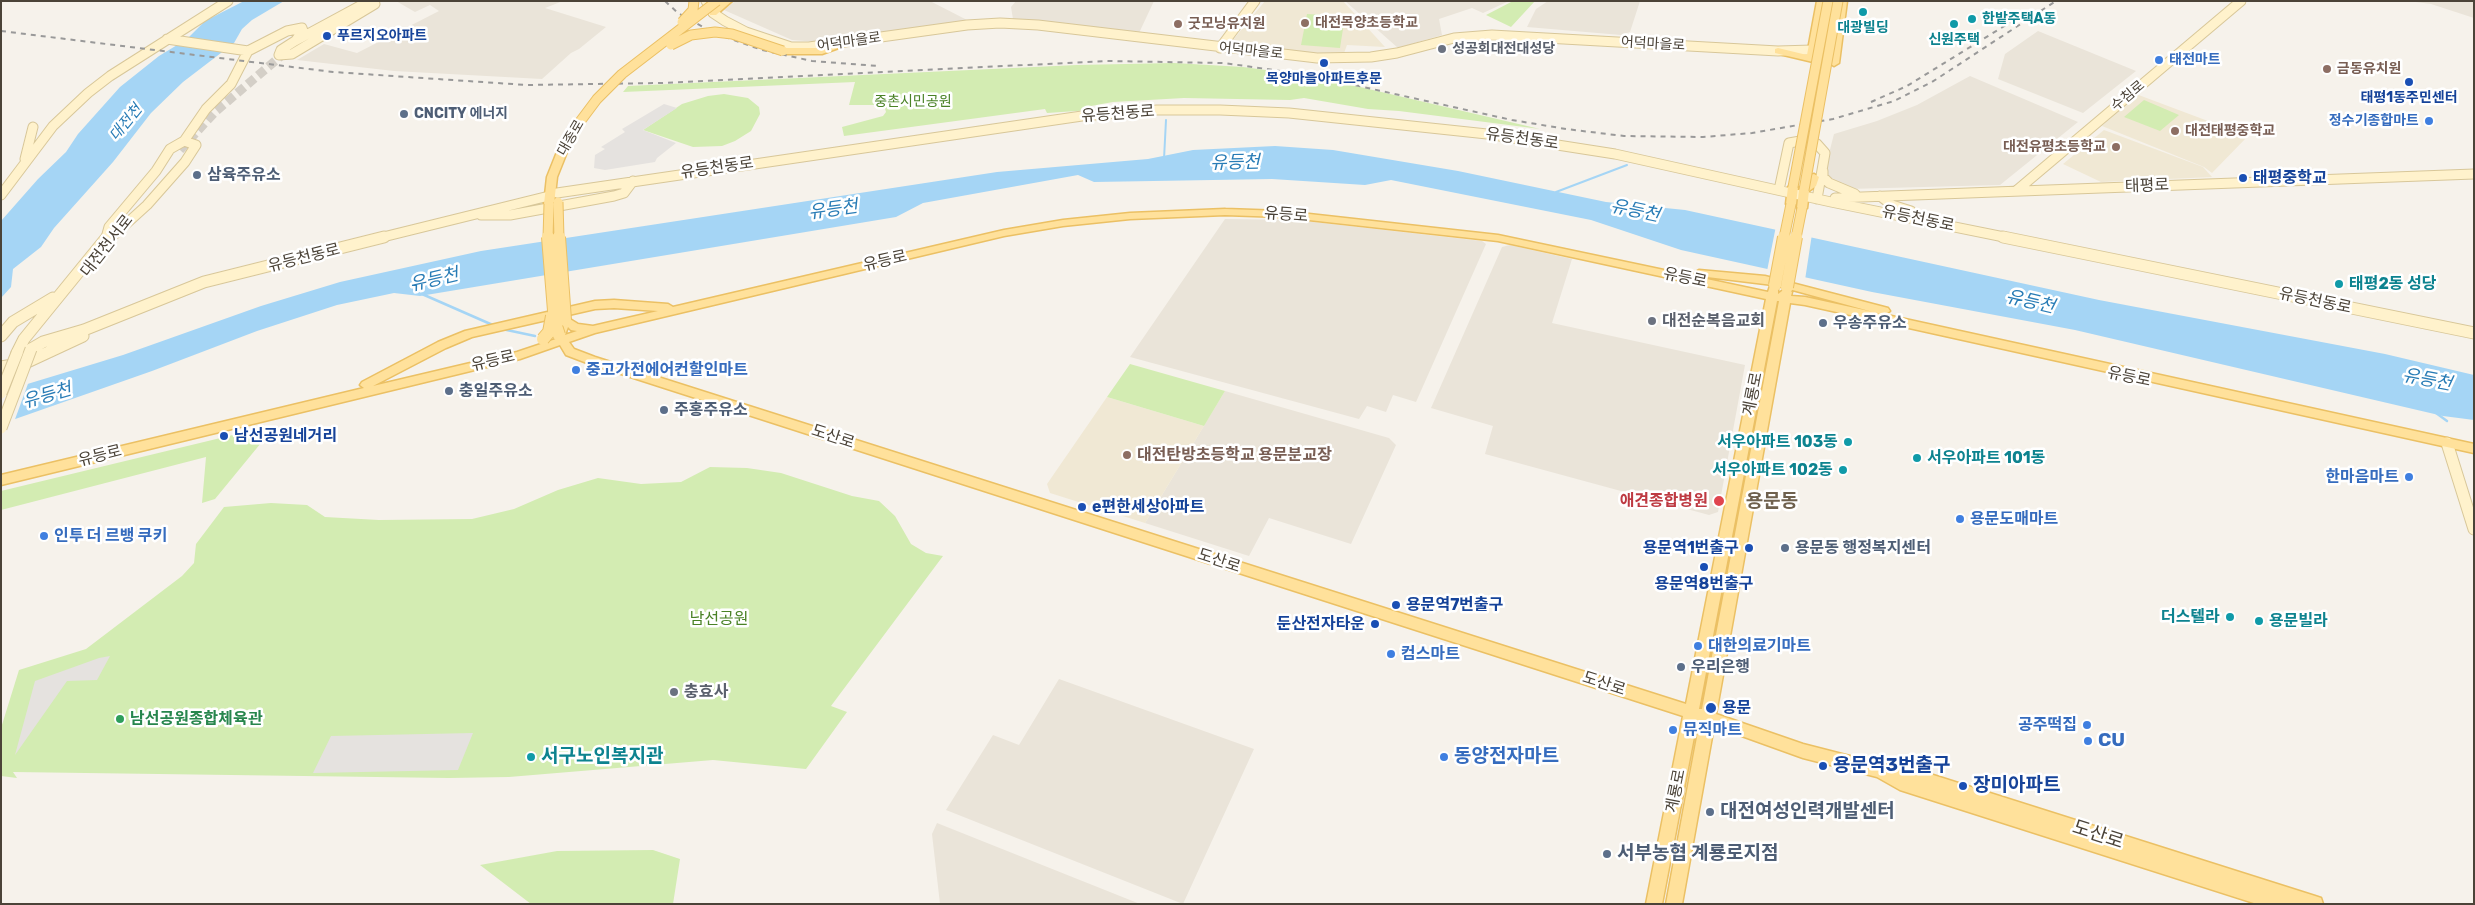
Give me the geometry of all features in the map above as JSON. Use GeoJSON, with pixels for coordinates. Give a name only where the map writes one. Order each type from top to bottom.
{"type":"FeatureCollection","features":[{"type":"Feature","properties":{"kind":"main road"},"geometry":{"type":"LineString","coordinates":[[1,195],[53,126],[88,93],[226,1]]}},
{"type":"Feature","properties":{"kind":"main road"},"geometry":{"type":"LineString","coordinates":[[661,47],[673,29],[686,19],[693,10],[694,1]]}},
{"type":"Feature","properties":{"kind":"main road","name":"대종로"},"geometry":{"type":"LineString","coordinates":[[661,47],[718,1]]}},
{"type":"Feature","properties":{"kind":"main road"},"geometry":{"type":"LineString","coordinates":[[709,3],[713,14],[726,1]]}},
{"type":"Feature","properties":{"kind":"main road","name":"대종로"},"geometry":{"type":"LineString","coordinates":[[561,338],[565,320],[558,226],[553,199],[552,177],[562,152],[581,127],[603,92],[622,74],[726,1]]}},
{"type":"Feature","properties":{"kind":"main road"},"geometry":{"type":"LineString","coordinates":[[1220,48],[1256,1]]}},
{"type":"Feature","properties":{"kind":"main road"},"geometry":{"type":"LineString","coordinates":[[1792,195],[1788,183],[1821,1]]}},
{"type":"Feature","properties":{"kind":"main road","name":"계룡로"},"geometry":{"type":"LineString","coordinates":[[1674,904],[1709,718],[1780,292],[1792,195],[1828,1]]}},
{"type":"Feature","properties":{"kind":"main road","name":"계룡로"},"geometry":{"type":"LineString","coordinates":[[1654,904],[1691,712],[1780,292],[1802,208],[1838,1]]}},
{"type":"Feature","properties":{"kind":"main road"},"geometry":{"type":"LineString","coordinates":[[1819,199],[1819,174],[1843,1]]}},
{"type":"Feature","properties":{"kind":"main road","name":"수침로"},"geometry":{"type":"LineString","coordinates":[[2016,190],[2240,1]]}},
{"type":"Feature","properties":{"kind":"main road"},"geometry":{"type":"LineString","coordinates":[[374,2],[292,54],[279,55],[281,50],[294,46],[374,2]]}},
{"type":"Feature","properties":{"kind":"main road","name":"어덕마을로"},"geometry":{"type":"LineString","coordinates":[[713,14],[746,32],[791,47],[844,43],[967,25],[1000,23],[1038,25],[1220,48],[1341,58],[1397,53],[1454,38],[1492,35],[1778,51]]}},
{"type":"Feature","properties":{"kind":"main road"},"geometry":{"type":"LineString","coordinates":[[167,39],[244,50],[287,31],[302,28],[303,31],[294,46]]}},
{"type":"Feature","properties":{"kind":"main road"},"geometry":{"type":"LineString","coordinates":[[661,47],[691,35],[715,32],[732,34],[783,51],[822,51],[844,43]]}},
{"type":"Feature","properties":{"kind":"main road"},"geometry":{"type":"LineString","coordinates":[[1,393],[24,339],[185,147],[206,109],[231,84],[244,50]]}},
{"type":"Feature","properties":{"kind":"main road"},"geometry":{"type":"LineString","coordinates":[[1778,51],[1810,56]]}},
{"type":"Feature","properties":{"kind":"main road","name":"유등천동로"},"geometry":{"type":"LineString","coordinates":[[30,349],[43,342],[84,330],[204,282],[474,214],[633,181],[1082,116],[1156,110],[1220,110],[1358,120],[1561,145],[1674,166],[1780,190],[1792,195],[1804,193],[1819,199],[2474,333]]}},
{"type":"Feature","properties":{"kind":"main road"},"geometry":{"type":"LineString","coordinates":[[23,165],[33,127]]}},
{"type":"Feature","properties":{"kind":"main road"},"geometry":{"type":"LineString","coordinates":[[1780,190],[1788,146],[1793,141],[1806,140],[1821,147],[1825,155],[1819,174],[1804,193]]}},
{"type":"Feature","properties":{"kind":"main road"},"geometry":{"type":"LineString","coordinates":[[110,236],[147,205],[185,162],[196,145],[185,147]]}},
{"type":"Feature","properties":{"kind":"main road"},"geometry":{"type":"LineString","coordinates":[[1819,174],[1835,188],[1869,196]]}},
{"type":"Feature","properties":{"kind":"main road","name":"태평로"},"geometry":{"type":"LineString","coordinates":[[1819,199],[2474,174]]}},
{"type":"Feature","properties":{"kind":"main road"},"geometry":{"type":"LineString","coordinates":[[2032,177],[2042,185],[2056,189]]}},
{"type":"Feature","properties":{"kind":"main road"},"geometry":{"type":"LineString","coordinates":[[474,214],[484,216],[510,215],[614,196],[624,192],[633,181]]}},
{"type":"Feature","properties":{"kind":"main road","name":"유등천동로"},"geometry":{"type":"LineString","coordinates":[[1880,196],[1892,205],[1904,209],[2474,327]]}},
{"type":"Feature","properties":{"kind":"main road","name":"대종로"},"geometry":{"type":"LineString","coordinates":[[553,199],[547,228],[555,324],[561,338]]}},
{"type":"Feature","properties":{"kind":"main road","name":"유등로"},"geometry":{"type":"LineString","coordinates":[[1,480],[520,355],[561,338],[596,329],[1004,233],[1063,223],[1140,216],[1254,213],[1360,222],[1498,238],[1634,267],[1780,292],[1805,301],[2448,446],[2474,454]]}},
{"type":"Feature","properties":{"kind":"main road","name":"대전천서로"},"geometry":{"type":"LineString","coordinates":[[1,428],[30,349],[43,327],[110,236]]}},
{"type":"Feature","properties":{"kind":"main road"},"geometry":{"type":"LineString","coordinates":[[1634,267],[1668,266],[1707,274],[1765,279],[1953,330],[1980,340]]}},
{"type":"Feature","properties":{"kind":"main road"},"geometry":{"type":"LineString","coordinates":[[1,336],[13,322],[50,302],[66,281],[80,270]]}},
{"type":"Feature","properties":{"kind":"main road","name":"유등로"},"geometry":{"type":"LineString","coordinates":[[1780,292],[1817,309],[2448,446],[2474,449]]}},
{"type":"Feature","properties":{"kind":"main road"},"geometry":{"type":"LineString","coordinates":[[1,367],[15,366],[39,358],[82,336],[152,306],[165,296]]}},
{"type":"Feature","properties":{"kind":"main road"},"geometry":{"type":"LineString","coordinates":[[520,355],[543,339],[548,332],[554,301]]}},
{"type":"Feature","properties":{"kind":"main road"},"geometry":{"type":"LineString","coordinates":[[337,398],[372,383],[442,345],[486,330],[595,305],[614,304],[664,308],[698,306]]}},
{"type":"Feature","properties":{"kind":"main road"},"geometry":{"type":"LineString","coordinates":[[565,320],[568,324],[582,329],[596,329]]}},
{"type":"Feature","properties":{"kind":"main road"},"geometry":{"type":"LineString","coordinates":[[43,327],[42,334],[44,336],[63,336]]}},
{"type":"Feature","properties":{"kind":"main road","name":"도산로"},"geometry":{"type":"LineString","coordinates":[[561,338],[570,352],[591,360],[1691,712],[1803,751],[1881,772],[1900,783],[2282,904]]}},
{"type":"Feature","properties":{"kind":"main road"},"geometry":{"type":"LineString","coordinates":[[2448,446],[2474,529]]}},
{"type":"Feature","properties":{"kind":"main road","name":"도산로"},"geometry":{"type":"LineString","coordinates":[[1881,772],[1899,772],[1911,775],[2315,904]]}},
{"type":"Feature","properties":{"kind":"shaded area"},"geometry":{"type":"Polygon","coordinates":[[[396,1],[563,1],[545,8],[606,27],[579,49],[571,53],[542,79],[394,71],[297,60],[324,44],[357,53],[439,11],[430,5],[415,12],[396,1]]]}},
{"type":"Feature","properties":{"kind":"shaded area"},"geometry":{"type":"Polygon","coordinates":[[[735,1],[930,1],[967,20],[818,42],[792,40],[724,10],[735,1]]]}},
{"type":"Feature","properties":{"kind":"shaded area"},"geometry":{"type":"Polygon","coordinates":[[[1016,1],[1154,1],[1139,33],[1125,34],[1053,22],[1013,19],[1011,7],[1016,1]]]}},
{"type":"Feature","properties":{"kind":"shaded area","name":"대전목양초등학교"},"geometry":{"type":"Polygon","coordinates":[[[1265,1],[1343,1],[1385,47],[1347,45],[1343,56],[1310,55],[1228,46],[1265,1]]]}},
{"type":"Feature","properties":{"kind":"shaded area"},"geometry":{"type":"Polygon","coordinates":[[[1345,1],[1509,1],[1483,13],[1472,8],[1439,19],[1442,35],[1398,48],[1345,1]]]}},
{"type":"Feature","properties":{"kind":"shaded area"},"geometry":{"type":"Polygon","coordinates":[[[1548,1],[1640,1],[1630,32],[1621,35],[1527,27],[1536,9],[1548,1]]]}},
{"type":"Feature","properties":{"kind":"shaded area"},"geometry":{"type":"Polygon","coordinates":[[[2408,1],[2474,1],[2474,18],[2431,4],[2408,1]]]}},
{"type":"Feature","properties":{"kind":"shaded area"},"geometry":{"type":"Polygon","coordinates":[[[2038,31],[2136,71],[2083,113],[1998,79],[2005,54],[2038,31]]]}},
{"type":"Feature","properties":{"kind":"shaded area"},"geometry":{"type":"Polygon","coordinates":[[[1970,76],[2078,122],[2000,185],[1848,189],[1836,185],[1824,173],[1834,134],[1877,121],[1917,105],[1970,76]]]}},
{"type":"Feature","properties":{"kind":"shaded area","name":"대전태평중학교"},"geometry":{"type":"Polygon","coordinates":[[[2136,94],[2248,136],[2212,173],[2204,167],[2102,126],[2136,94]]]}},
{"type":"Feature","properties":{"kind":"shaded area"},"geometry":{"type":"Polygon","coordinates":[[[664,104],[677,108],[643,130],[676,143],[657,158],[655,162],[605,170],[594,168],[595,155],[605,149],[601,147],[625,132],[622,129],[664,104]]]}},
{"type":"Feature","properties":{"kind":"shaded area","name":"대전유평초등학교"},"geometry":{"type":"Polygon","coordinates":[[[2104,130],[2203,167],[2212,177],[2101,182],[2063,164],[2104,130]]]}},
{"type":"Feature","properties":{"kind":"shaded area"},"geometry":{"type":"Polygon","coordinates":[[[1225,219],[1296,220],[1482,241],[1486,244],[1416,402],[1393,395],[1386,412],[1367,406],[1359,419],[1130,357],[1225,219]]]}},
{"type":"Feature","properties":{"kind":"shaded area"},"geometry":{"type":"Polygon","coordinates":[[[1510,245],[1572,259],[1552,323],[1745,365],[1718,512],[1709,515],[1485,454],[1493,426],[1431,408],[1502,247],[1510,245]]]}},
{"type":"Feature","properties":{"kind":"shaded area"},"geometry":{"type":"Polygon","coordinates":[[[1225,391],[1389,438],[1396,445],[1351,544],[1269,518],[1249,556],[1145,523],[1225,391]]]}},
{"type":"Feature","properties":{"kind":"shaded area","name":"대전탄방초등학교 용문분교장"},"geometry":{"type":"Polygon","coordinates":[[[1107,397],[1204,426],[1145,523],[1050,493],[1047,484],[1107,397]]]}},
{"type":"Feature","properties":{"kind":"shaded area"},"geometry":{"type":"Polygon","coordinates":[[[110,656],[97,680],[67,681],[15,755],[35,681],[99,658],[110,656]]]}},
{"type":"Feature","properties":{"kind":"shaded area"},"geometry":{"type":"Polygon","coordinates":[[[1059,679],[1254,749],[1183,904],[946,810],[993,735],[1019,745],[1059,679]]]}},
{"type":"Feature","properties":{"kind":"shaded area"},"geometry":{"type":"Polygon","coordinates":[[[473,733],[458,770],[313,773],[331,736],[473,733]]]}},
{"type":"Feature","properties":{"kind":"shaded area"},"geometry":{"type":"Polygon","coordinates":[[[937,823],[1140,904],[940,904],[932,834],[937,823]]]}},
{"type":"Feature","properties":{"kind":"green space"},"geometry":{"type":"Polygon","coordinates":[[[1513,1],[1535,1],[1511,27],[1486,15],[1513,1]]]}},
{"type":"Feature","properties":{"kind":"green space"},"geometry":{"type":"Polygon","coordinates":[[[1307,14],[1345,16],[1340,48],[1301,45],[1307,14]]]}},
{"type":"Feature","properties":{"kind":"green space","name":"중촌시민공원"},"geometry":{"type":"Polygon","coordinates":[[[1174,63],[1243,67],[1289,73],[1360,87],[1540,129],[1399,111],[1368,109],[1304,98],[1290,100],[1184,98],[1113,102],[1091,106],[1091,110],[1047,113],[1045,109],[844,136],[842,127],[883,116],[886,112],[884,105],[849,105],[855,82],[623,92],[628,86],[1077,65],[1174,63]]]}},
{"type":"Feature","properties":{"kind":"green space"},"geometry":{"type":"Polygon","coordinates":[[[724,94],[748,98],[759,107],[760,114],[751,131],[735,141],[722,146],[693,147],[643,130],[682,104],[708,96],[724,94]]]}},
{"type":"Feature","properties":{"kind":"green space"},"geometry":{"type":"Polygon","coordinates":[[[2144,100],[2179,115],[2160,131],[2124,117],[2144,100]]]}},
{"type":"Feature","properties":{"kind":"green space"},"geometry":{"type":"Polygon","coordinates":[[[1130,364],[1225,391],[1204,426],[1107,397],[1130,364]]]}},
{"type":"Feature","properties":{"kind":"green space"},"geometry":{"type":"Polygon","coordinates":[[[266,427],[270,432],[215,499],[202,503],[206,457],[1,510],[1,491],[266,427]]]}},
{"type":"Feature","properties":{"kind":"green space","name":"남선공원"},"geometry":{"type":"Polygon","coordinates":[[[710,467],[747,468],[781,473],[852,496],[879,501],[895,516],[911,544],[926,553],[943,556],[831,706],[847,712],[806,769],[713,760],[509,777],[449,778],[13,772],[17,778],[1,776],[1,728],[19,670],[86,649],[182,576],[194,563],[196,544],[224,507],[271,503],[307,505],[325,517],[379,520],[472,519],[514,509],[558,490],[598,478],[641,484],[681,482],[710,467]]]}},
{"type":"Feature","properties":{"kind":"green space"},"geometry":{"type":"Polygon","coordinates":[[[653,850],[680,859],[673,904],[531,904],[480,865],[557,851],[653,850]]]}},
{"type":"Feature","properties":{"kind":"water","name":"대전천"},"geometry":{"type":"Polygon","coordinates":[[[244,1],[284,1],[252,20],[242,29],[234,43],[183,82],[151,113],[113,162],[54,228],[41,247],[13,269],[11,287],[1,298],[1,221],[38,179],[66,152],[78,134],[120,87],[159,56],[187,39],[205,21],[244,1]]]}},
{"type":"Feature","properties":{"kind":"water","name":"유등천"},"geometry":{"type":"Polygon","coordinates":[[[1275,146],[1333,150],[1458,171],[1606,202],[1685,210],[2099,300],[2385,354],[2474,375],[2474,420],[2443,416],[2075,330],[1872,292],[1681,250],[1591,220],[1391,180],[1365,185],[1272,179],[1094,182],[1078,175],[923,203],[896,217],[420,296],[394,293],[337,305],[257,331],[152,371],[1,424],[1,392],[123,355],[261,306],[340,282],[481,251],[997,172],[1148,159],[1193,150],[1275,146]]]}},
{"type":"Feature","properties":{"kind":"pier"},"geometry":{"type":"Polygon","coordinates":[[[1776,226],[1812,234],[1805,280],[1767,271],[1776,226]]]}},
{"type":"Feature","properties":{"kind":"pier"},"geometry":{"type":"Polygon","coordinates":[[[29,381],[14,422],[1,426],[1,390],[29,381]]]}},
{"type":"Feature","properties":{"kind":"waterway"},"geometry":{"type":"LineString","coordinates":[[1164,159],[1166,120]]}},
{"type":"Feature","properties":{"kind":"waterway"},"geometry":{"type":"LineString","coordinates":[[1556,192],[1627,165]]}},
{"type":"Feature","properties":{"kind":"waterway","name":"유등천"},"geometry":{"type":"LineString","coordinates":[[422,294],[495,326]]}},
{"type":"Feature","properties":{"kind":"waterway"},"geometry":{"type":"LineString","coordinates":[[502,329],[535,336]]}},
{"type":"Feature","properties":{"kind":"waterway"},"geometry":{"type":"LineString","coordinates":[[2436,413],[2447,421]]}},
{"type":"Feature","properties":{"kind":"tunnel"},"geometry":{"type":"LineString","coordinates":[[180,150],[215,112],[288,50]]}},
{"type":"Feature","properties":{"kind":"railway"},"geometry":{"type":"LineString","coordinates":[[665,1],[678,13],[714,33],[762,50],[812,61],[879,66]]}},
{"type":"Feature","properties":{"kind":"railway"},"geometry":{"type":"LineString","coordinates":[[1,31],[333,72],[527,85],[661,83],[1106,61],[1224,63],[1309,75],[1512,120],[1566,129],[1624,136],[1703,137],[1752,133],[1833,119],[1894,101],[1932,82],[2056,1]]}},
{"type":"Feature","properties":{"kind":"railway"},"geometry":{"type":"LineString","coordinates":[[1871,102],[1907,86],[2014,20]]}},
{"type":"Feature","properties":{"kind":"place","name":"대광빌딩"},"geometry":{"type":"Point","coordinates":[1863,12]}},
{"type":"Feature","properties":{"kind":"place","name":"한밭주택A동"},"geometry":{"type":"Point","coordinates":[1972,19]}},
{"type":"Feature","properties":{"kind":"place","name":"대전목양초등학교"},"geometry":{"type":"Point","coordinates":[1305,23]}},
{"type":"Feature","properties":{"kind":"place","name":"굿모닝유치원"},"geometry":{"type":"Point","coordinates":[1178,24]}},
{"type":"Feature","properties":{"kind":"place","name":"신원주택"},"geometry":{"type":"Point","coordinates":[1954,24]}},
{"type":"Feature","properties":{"kind":"place","name":"푸르지오아파트"},"geometry":{"type":"Point","coordinates":[327,36]}},
{"type":"Feature","properties":{"kind":"place","name":"성공회대전대성당"},"geometry":{"type":"Point","coordinates":[1442,49]}},
{"type":"Feature","properties":{"kind":"place","name":"태전마트"},"geometry":{"type":"Point","coordinates":[2159,60]}},
{"type":"Feature","properties":{"kind":"place","name":"목양마을아파트후문"},"geometry":{"type":"Point","coordinates":[1324,63]}},
{"type":"Feature","properties":{"kind":"place","name":"금동유치원"},"geometry":{"type":"Point","coordinates":[2327,69]}},
{"type":"Feature","properties":{"kind":"place","name":"태평1동주민센터"},"geometry":{"type":"Point","coordinates":[2409,82]}},
{"type":"Feature","properties":{"kind":"place","name":"CNCITY 에너지"},"geometry":{"type":"Point","coordinates":[404,114]}},
{"type":"Feature","properties":{"kind":"place","name":"정수기종합마트"},"geometry":{"type":"Point","coordinates":[2429,121]}},
{"type":"Feature","properties":{"kind":"place","name":"대전태평중학교"},"geometry":{"type":"Point","coordinates":[2175,131]}},
{"type":"Feature","properties":{"kind":"place","name":"대전유평초등학교"},"geometry":{"type":"Point","coordinates":[2116,147]}},
{"type":"Feature","properties":{"kind":"place","name":"삼육주유소"},"geometry":{"type":"Point","coordinates":[197,175]}},
{"type":"Feature","properties":{"kind":"place","name":"태평중학교"},"geometry":{"type":"Point","coordinates":[2243,178]}},
{"type":"Feature","properties":{"kind":"place","name":"태평2동 성당"},"geometry":{"type":"Point","coordinates":[2339,284]}},
{"type":"Feature","properties":{"kind":"place","name":"대전순복음교회"},"geometry":{"type":"Point","coordinates":[1652,321]}},
{"type":"Feature","properties":{"kind":"place","name":"우송주유소"},"geometry":{"type":"Point","coordinates":[1823,323]}},
{"type":"Feature","properties":{"kind":"place","name":"중고가전에어컨할인마트"},"geometry":{"type":"Point","coordinates":[576,370]}},
{"type":"Feature","properties":{"kind":"place","name":"충일주유소"},"geometry":{"type":"Point","coordinates":[449,391]}},
{"type":"Feature","properties":{"kind":"place","name":"주홍주유소"},"geometry":{"type":"Point","coordinates":[664,410]}},
{"type":"Feature","properties":{"kind":"place","name":"남선공원네거리"},"geometry":{"type":"Point","coordinates":[224,436]}},
{"type":"Feature","properties":{"kind":"place","name":"서우아파트 103동"},"geometry":{"type":"Point","coordinates":[1848,442]}},
{"type":"Feature","properties":{"kind":"place","name":"대전탄방초등학교 용문분교장"},"geometry":{"type":"Point","coordinates":[1127,455]}},
{"type":"Feature","properties":{"kind":"place","name":"서우아파트 101동"},"geometry":{"type":"Point","coordinates":[1917,458]}},
{"type":"Feature","properties":{"kind":"place","name":"서우아파트 102동"},"geometry":{"type":"Point","coordinates":[1843,470]}},
{"type":"Feature","properties":{"kind":"place","name":"한마음마트"},"geometry":{"type":"Point","coordinates":[2409,477]}},
{"type":"Feature","properties":{"kind":"place","name":"애견종합병원"},"geometry":{"type":"Point","coordinates":[1719,501]}},
{"type":"Feature","properties":{"kind":"place","name":"e편한세상아파트"},"geometry":{"type":"Point","coordinates":[1082,507]}},
{"type":"Feature","properties":{"kind":"place","name":"용문도매마트"},"geometry":{"type":"Point","coordinates":[1960,519]}},
{"type":"Feature","properties":{"kind":"place","name":"인투 더 르뱅 쿠키"},"geometry":{"type":"Point","coordinates":[44,536]}},
{"type":"Feature","properties":{"kind":"place","name":"용문역1번출구"},"geometry":{"type":"Point","coordinates":[1749,548]}},
{"type":"Feature","properties":{"kind":"place","name":"용문동 행정복지센터"},"geometry":{"type":"Point","coordinates":[1785,548]}},
{"type":"Feature","properties":{"kind":"place","name":"용문역8번출구"},"geometry":{"type":"Point","coordinates":[1704,567]}},
{"type":"Feature","properties":{"kind":"place","name":"용문역7번출구"},"geometry":{"type":"Point","coordinates":[1396,605]}},
{"type":"Feature","properties":{"kind":"place","name":"더스텔라"},"geometry":{"type":"Point","coordinates":[2230,617]}},
{"type":"Feature","properties":{"kind":"place","name":"용문빌라"},"geometry":{"type":"Point","coordinates":[2259,621]}},
{"type":"Feature","properties":{"kind":"place","name":"둔산전자타운"},"geometry":{"type":"Point","coordinates":[1375,624]}},
{"type":"Feature","properties":{"kind":"place","name":"대한의료기마트"},"geometry":{"type":"Point","coordinates":[1698,646]}},
{"type":"Feature","properties":{"kind":"place","name":"컴스마트"},"geometry":{"type":"Point","coordinates":[1391,654]}},
{"type":"Feature","properties":{"kind":"place","name":"우리은행"},"geometry":{"type":"Point","coordinates":[1681,667]}},
{"type":"Feature","properties":{"kind":"place","name":"충효사"},"geometry":{"type":"Point","coordinates":[674,692]}},
{"type":"Feature","properties":{"kind":"place","name":"용문"},"geometry":{"type":"Point","coordinates":[1711,708]}},
{"type":"Feature","properties":{"kind":"place","name":"남선공원종합체육관"},"geometry":{"type":"Point","coordinates":[120,719]}},
{"type":"Feature","properties":{"kind":"place","name":"공주떡집"},"geometry":{"type":"Point","coordinates":[2087,725]}},
{"type":"Feature","properties":{"kind":"place","name":"뮤직마트"},"geometry":{"type":"Point","coordinates":[1673,730]}},
{"type":"Feature","properties":{"kind":"place","name":"CU"},"geometry":{"type":"Point","coordinates":[2088,741]}},
{"type":"Feature","properties":{"kind":"place","name":"서구노인복지관"},"geometry":{"type":"Point","coordinates":[531,757]}},
{"type":"Feature","properties":{"kind":"place","name":"동양전자마트"},"geometry":{"type":"Point","coordinates":[1444,757]}},
{"type":"Feature","properties":{"kind":"place","name":"용문역3번출구"},"geometry":{"type":"Point","coordinates":[1823,766]}},
{"type":"Feature","properties":{"kind":"place","name":"장미아파트"},"geometry":{"type":"Point","coordinates":[1963,786]}},
{"type":"Feature","properties":{"kind":"place","name":"대전여성인력개발센터"},"geometry":{"type":"Point","coordinates":[1710,812]}},
{"type":"Feature","properties":{"kind":"place","name":"서부농협 계룡로지점"},"geometry":{"type":"Point","coordinates":[1607,854]}},
{"type":"Feature","properties":{"kind":"district","name":"용문동"},"geometry":{"type":"Point","coordinates":[1772,502]}}]}
